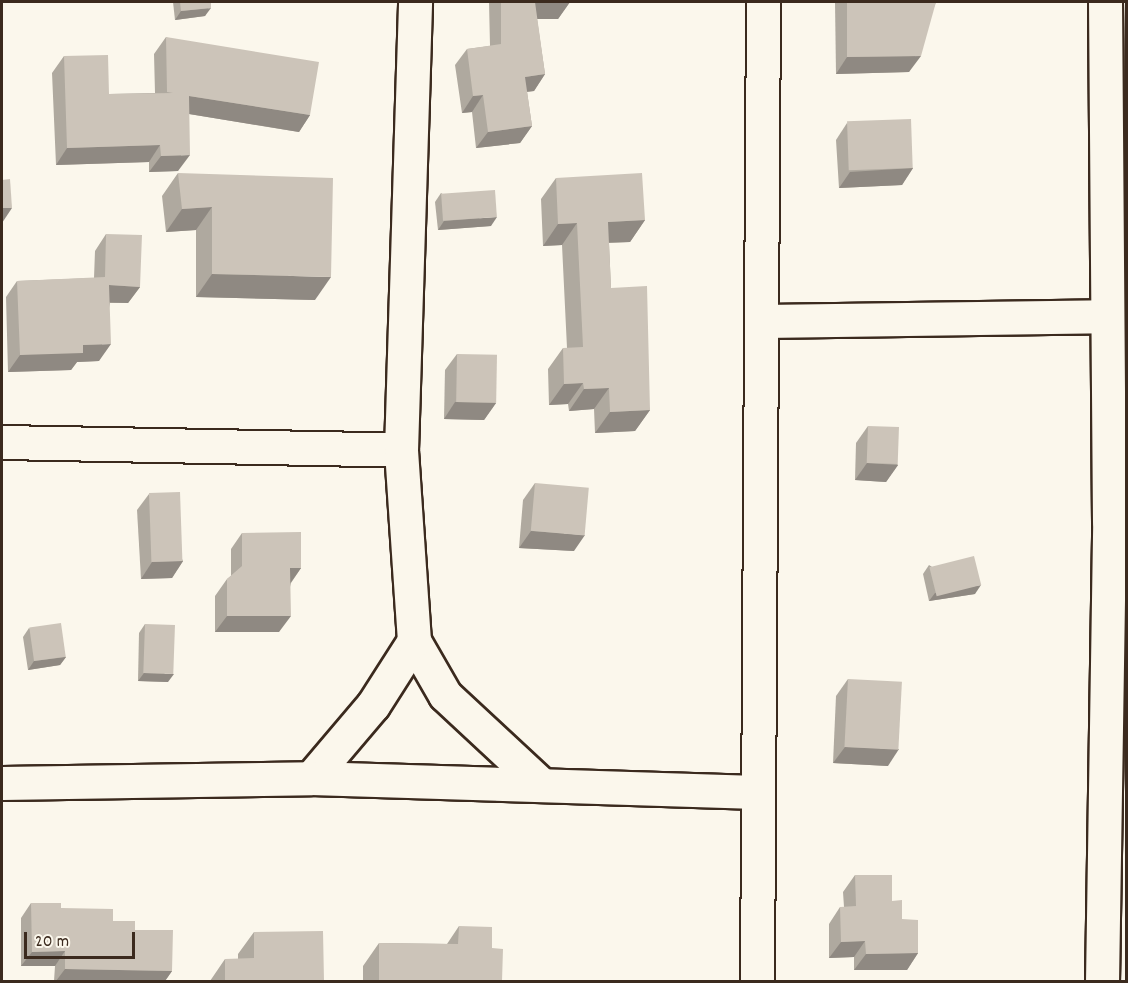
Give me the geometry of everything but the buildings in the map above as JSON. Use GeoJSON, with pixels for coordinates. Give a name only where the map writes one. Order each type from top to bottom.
{"type":"FeatureCollection","features":[{"type":"Feature","properties":{"kind":"street"},"geometry":{"type":"LineString","coordinates":[[415,2],[401,450],[414,641],[445,695],[542,785]]}},
{"type":"Feature","properties":{"kind":"street"},"geometry":{"type":"LineString","coordinates":[[757,981],[763,2]]}},
{"type":"Feature","properties":{"kind":"street"},"geometry":{"type":"LineString","coordinates":[[1101,981],[1118,521],[1106,316],[1106,2]]}},
{"type":"Feature","properties":{"kind":"street"},"geometry":{"type":"LineString","coordinates":[[762,321],[1106,316]]}},
{"type":"Feature","properties":{"kind":"street"},"geometry":{"type":"LineString","coordinates":[[2,442],[401,450]]}},
{"type":"Feature","properties":{"kind":"street"},"geometry":{"type":"LineString","coordinates":[[310,778],[373,705],[414,641]]}},
{"type":"Feature","properties":{"kind":"street"},"geometry":{"type":"LineString","coordinates":[[2,783],[310,778],[757,792]]}}]}
